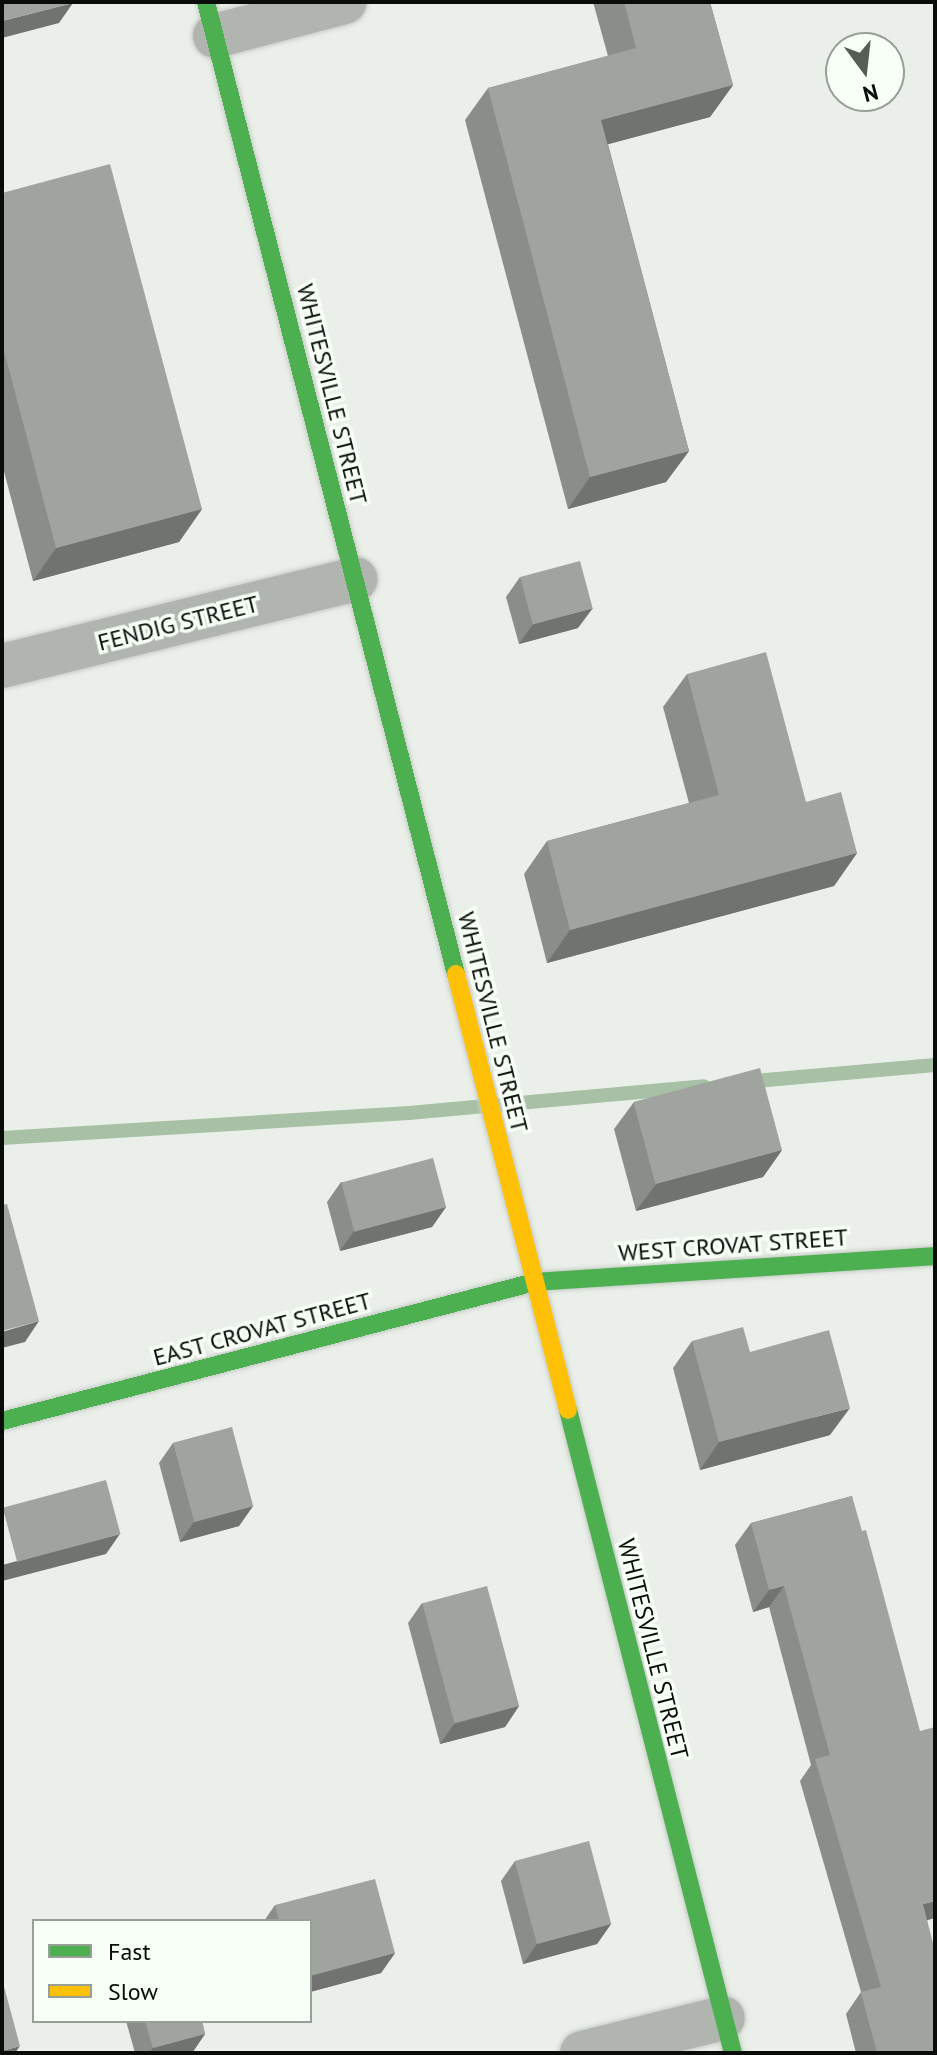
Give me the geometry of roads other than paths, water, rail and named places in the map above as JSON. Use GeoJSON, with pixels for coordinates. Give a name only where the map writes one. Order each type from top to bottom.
{"type":"FeatureCollection","features":[{"type":"Feature","properties":{"kind":"main road","name":"WHITESVILLE STREET"},"geometry":{"type":"LineString","coordinates":[[211,19],[728,2035]]}},
{"type":"Feature","properties":{"kind":"main road","name":"WEST CROVAT STREET"},"geometry":{"type":"LineString","coordinates":[[535,1282],[935,1256]]}},
{"type":"Feature","properties":{"kind":"main road","name":"EAST CROVAT STREET"},"geometry":{"type":"LineString","coordinates":[[2,1421],[535,1282]]}},
{"type":"Feature","properties":{"kind":"street"},"geometry":{"type":"LineString","coordinates":[[211,19],[345,2]]}},
{"type":"Feature","properties":{"kind":"street","name":"FENDIG STREET"},"geometry":{"type":"LineString","coordinates":[[2,666],[355,579]]}},
{"type":"Feature","properties":{"kind":"street"},"geometry":{"type":"LineString","coordinates":[[582,2053],[728,2035]]}},
{"type":"Feature","properties":{"kind":"waterway"},"geometry":{"type":"LineString","coordinates":[[744,1082],[935,1065]]}},
{"type":"Feature","properties":{"kind":"waterway"},"geometry":{"type":"LineString","coordinates":[[2,1138],[409,1113],[704,1086]]}}]}
